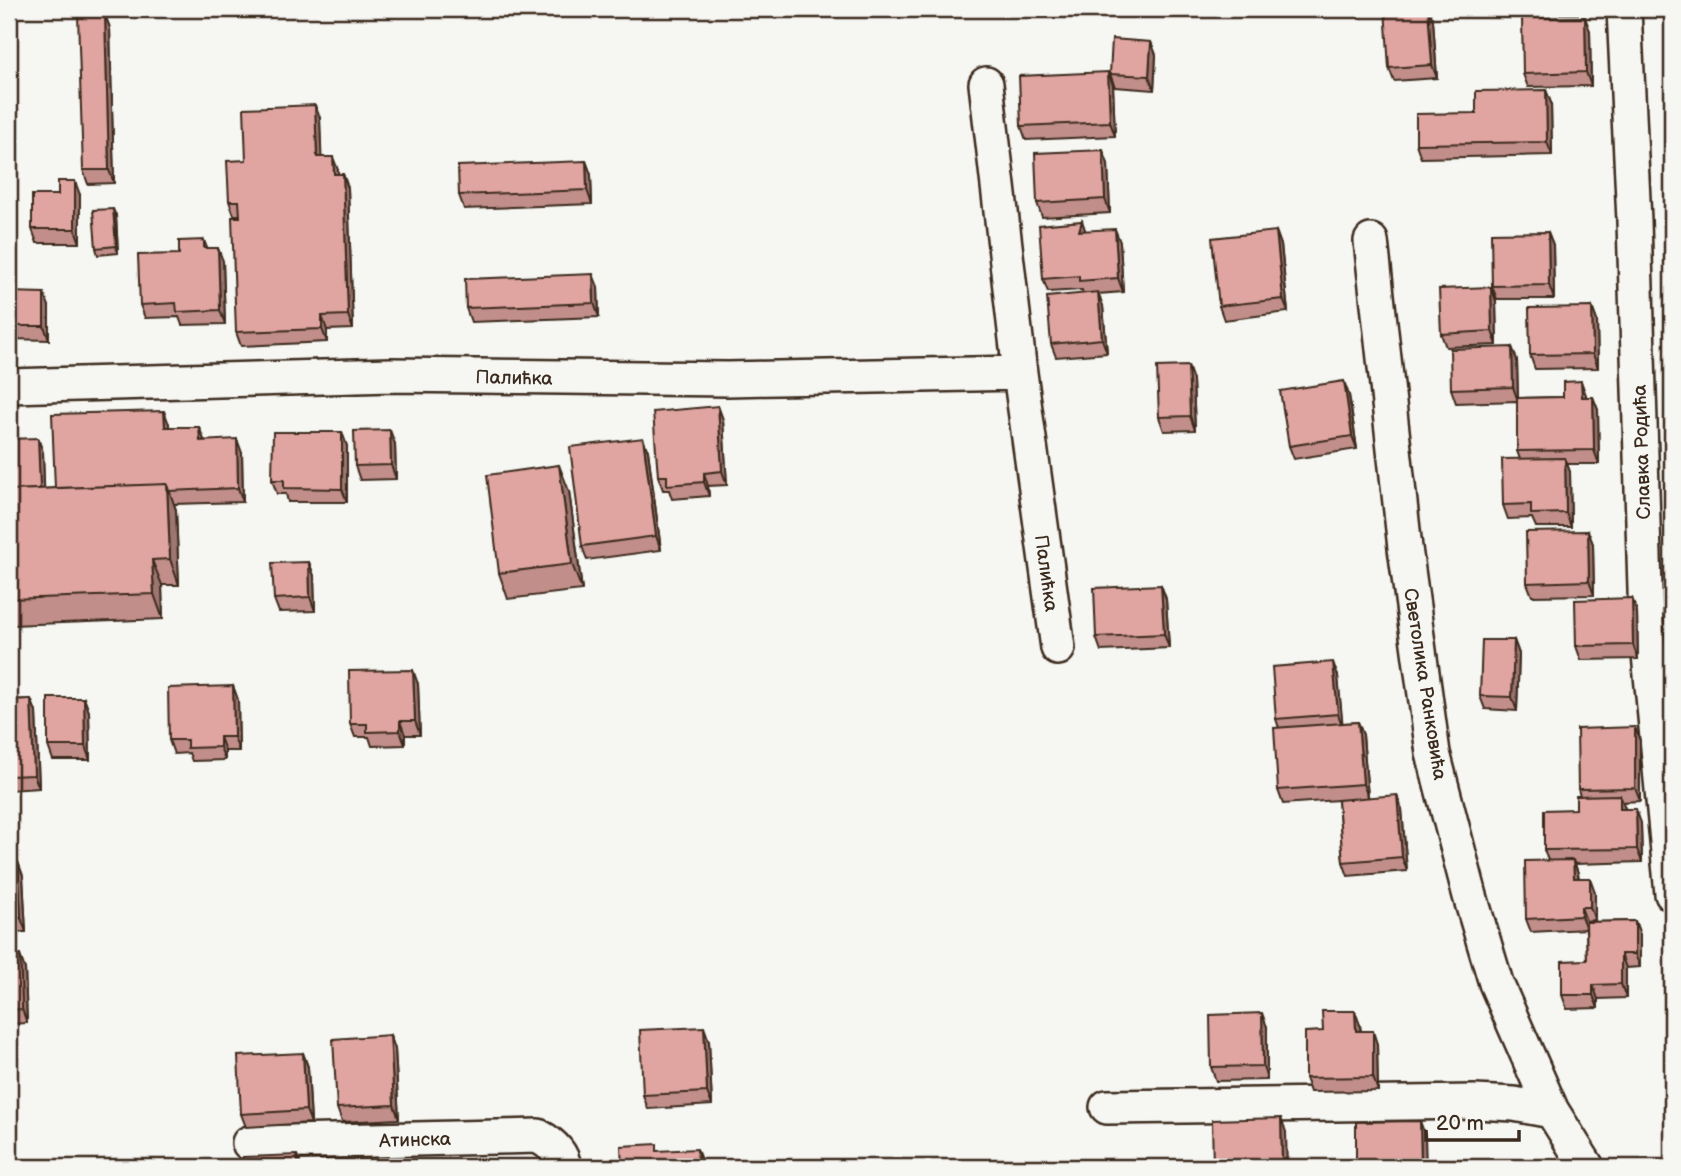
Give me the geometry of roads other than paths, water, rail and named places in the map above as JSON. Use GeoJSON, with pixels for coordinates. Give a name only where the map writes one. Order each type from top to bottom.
{"type":"FeatureCollection","features":[{"type":"Feature","properties":{"kind":"street","name":"Славка Родића"},"geometry":{"type":"LineString","coordinates":[[1624,9],[1634,221],[1646,623],[1672,894]]}},
{"type":"Feature","properties":{"kind":"street","name":"Палићка"},"geometry":{"type":"LineString","coordinates":[[986,84],[1020,373],[1058,648]]}},
{"type":"Feature","properties":{"kind":"street","name":"Светолика Ранковића"},"geometry":{"type":"LineString","coordinates":[[1371,241],[1405,548],[1433,753],[1496,983],[1552,1111],[1587,1167]]}},
{"type":"Feature","properties":{"kind":"street","name":"Палићка"},"geometry":{"type":"LineString","coordinates":[[9,386],[391,375],[728,379],[1020,373]]}},
{"type":"Feature","properties":{"kind":"street"},"geometry":{"type":"LineString","coordinates":[[1107,1107],[1475,1102],[1514,1104],[1552,1111]]}},
{"type":"Feature","properties":{"kind":"street","name":"Атинска"},"geometry":{"type":"LineString","coordinates":[[249,1143],[538,1136],[553,1144],[564,1167]]}}]}
